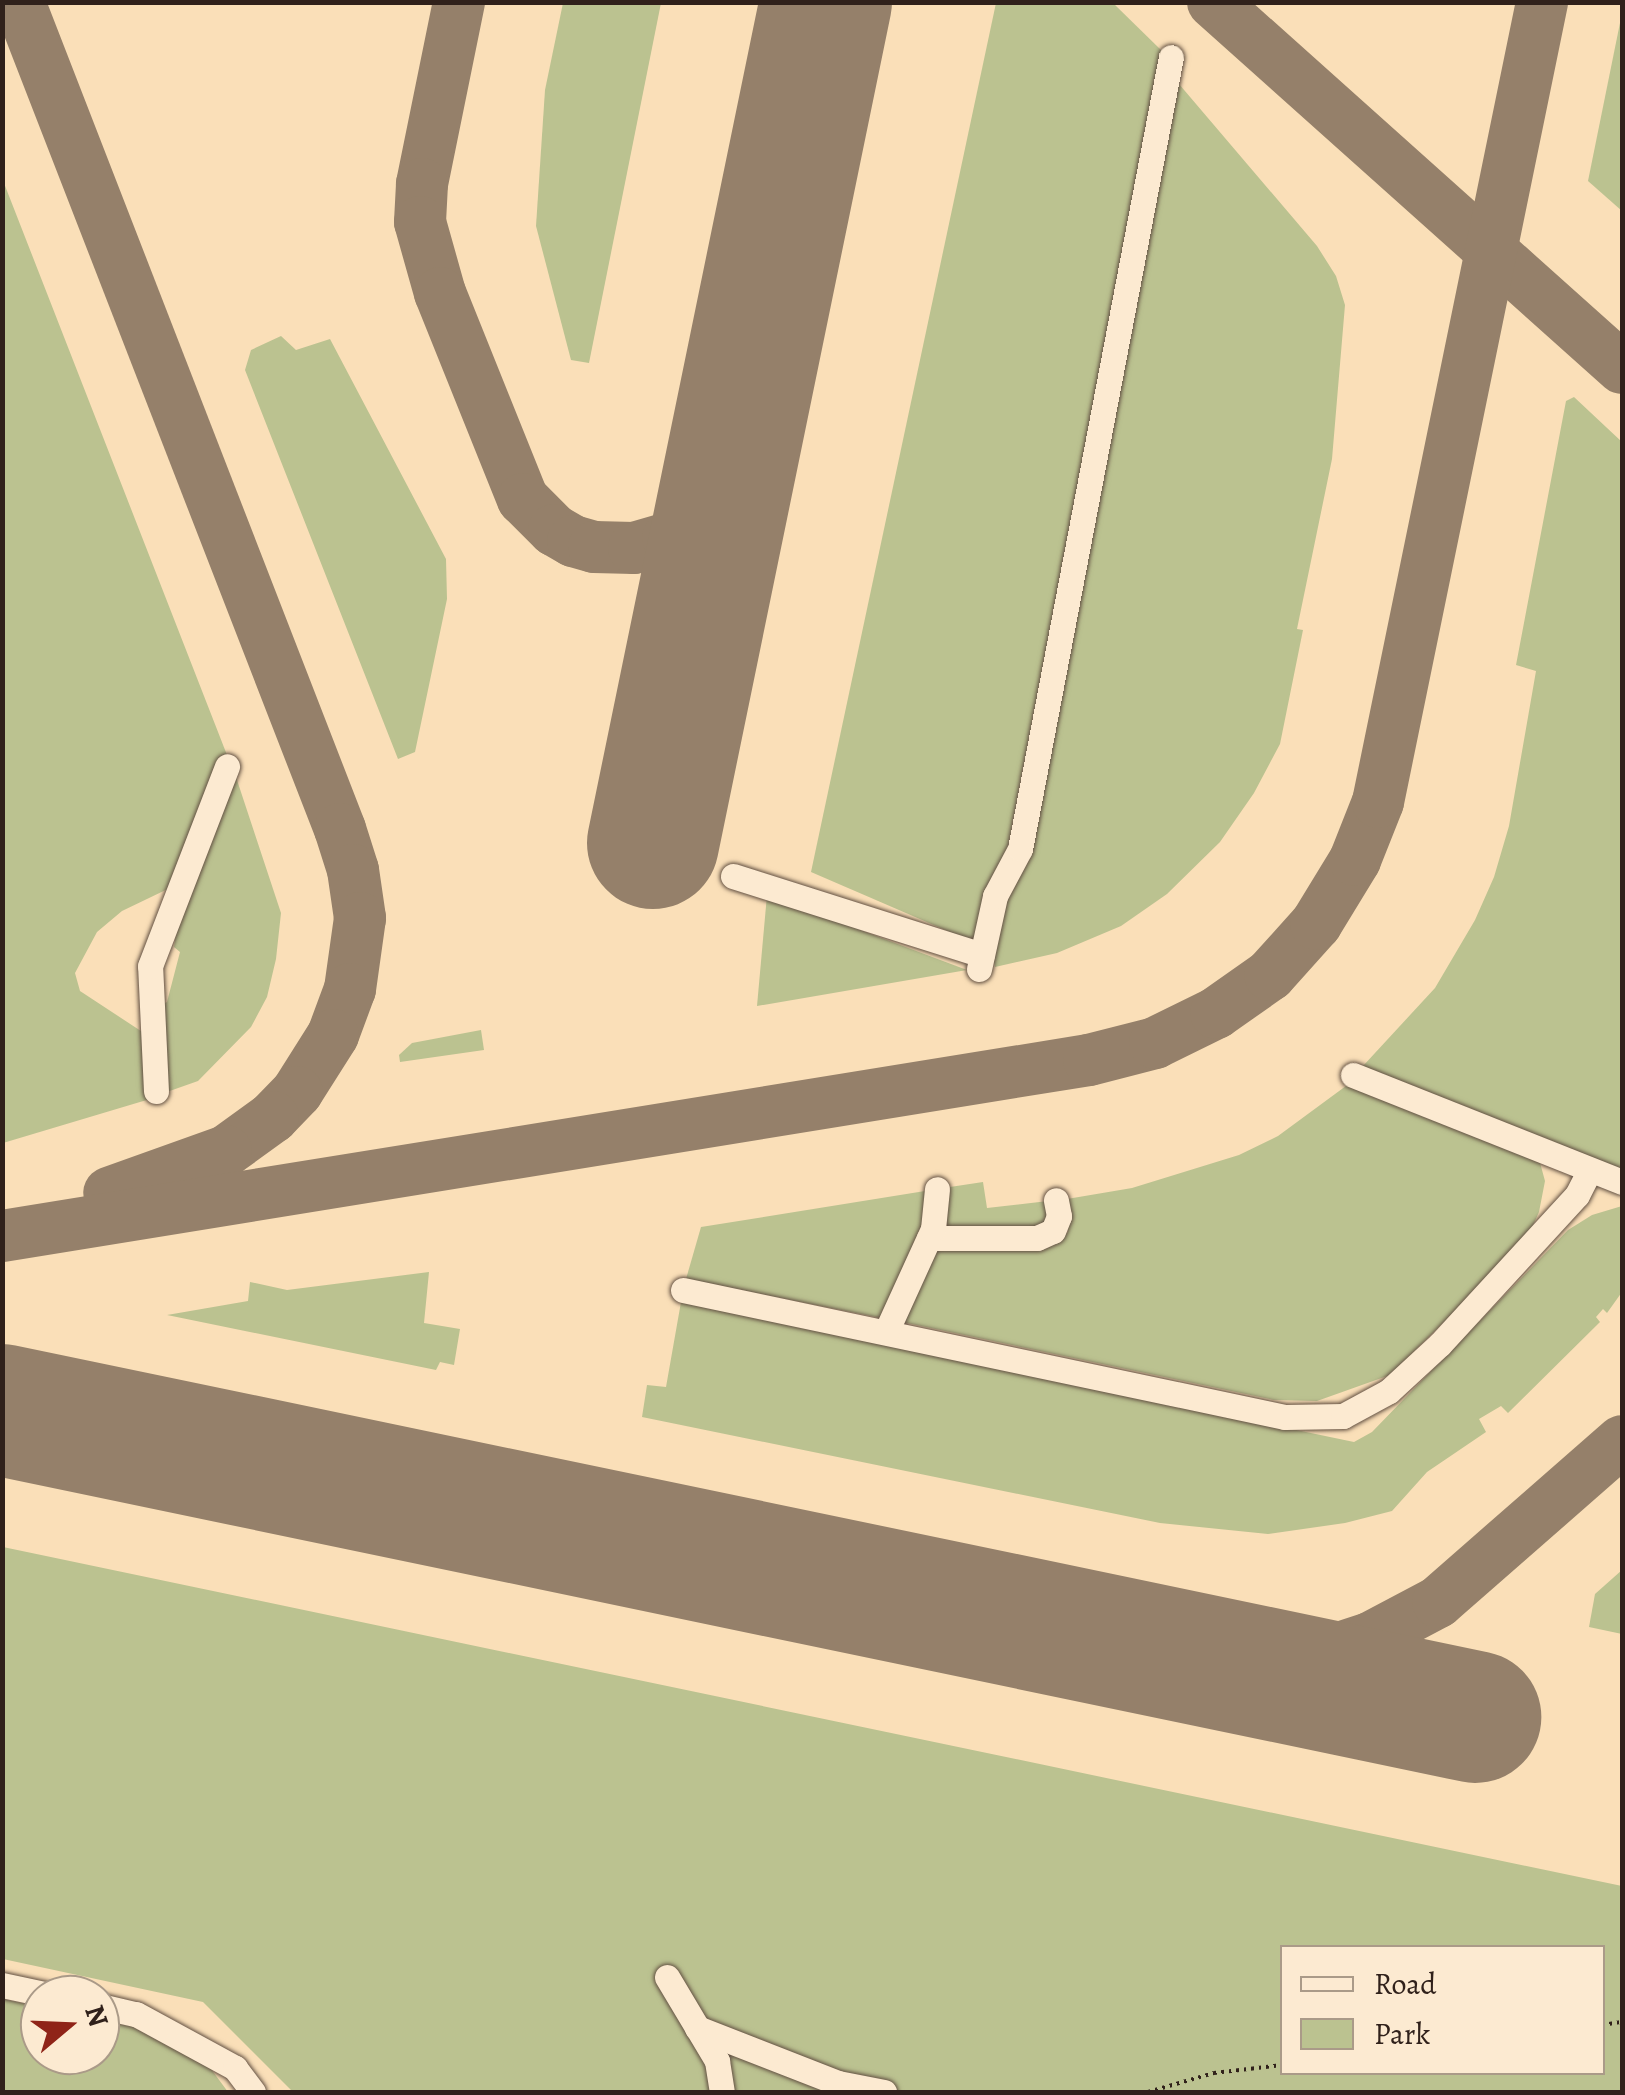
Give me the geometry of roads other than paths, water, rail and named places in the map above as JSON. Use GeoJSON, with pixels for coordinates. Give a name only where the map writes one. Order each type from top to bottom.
{"type":"FeatureCollection","features":[{"type":"Feature","properties":{"kind":"lane"},"geometry":{"type":"LineString","coordinates":[[733,876],[981,962],[994,896],[1020,848],[1171,57]]}},
{"type":"Feature","properties":{"kind":"lane"},"geometry":{"type":"LineString","coordinates":[[156,1092],[150,966],[227,766]]}},
{"type":"Feature","properties":{"kind":"lane"},"geometry":{"type":"LineString","coordinates":[[1352,1075],[1622,1182]]}},
{"type":"Feature","properties":{"kind":"lane"},"geometry":{"type":"LineString","coordinates":[[682,1290],[1286,1417],[1343,1416],[1389,1391],[1440,1344],[1577,1195],[1590,1170]]}},
{"type":"Feature","properties":{"kind":"lane"},"geometry":{"type":"LineString","coordinates":[[886,1332],[929,1238],[937,1189]]}},
{"type":"Feature","properties":{"kind":"lane"},"geometry":{"type":"LineString","coordinates":[[929,1238],[1038,1238],[1053,1231],[1059,1216],[1056,1200]]}},
{"type":"Feature","properties":{"kind":"lane"},"geometry":{"type":"LineString","coordinates":[[667,1977],[717,2061],[722,2092]]}},
{"type":"Feature","properties":{"kind":"lane"},"geometry":{"type":"LineString","coordinates":[[120,2010],[136,2014],[235,2068],[254,2092]]}},
{"type":"Feature","properties":{"kind":"lane"},"geometry":{"type":"LineString","coordinates":[[697,2028],[838,2082],[884,2092]]}}]}
